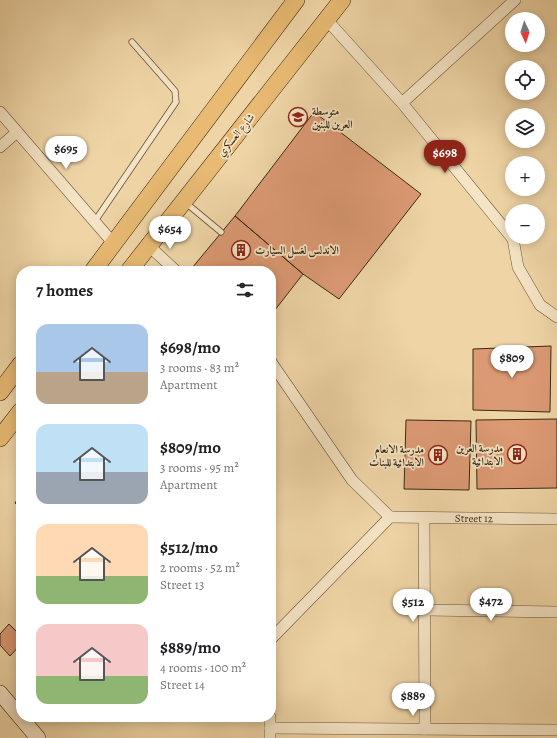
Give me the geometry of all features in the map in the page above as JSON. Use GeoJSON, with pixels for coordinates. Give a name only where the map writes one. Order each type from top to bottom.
{"type":"FeatureCollection","features":[{"type":"Feature","properties":{"kind":"main road"},"geometry":{"type":"LineString","coordinates":[[97,266],[296,0]]}},
{"type":"Feature","properties":{"kind":"main road","name":"شارع العسكري"},"geometry":{"type":"LineString","coordinates":[[133,266],[342,0]]}},
{"type":"Feature","properties":{"kind":"main road"},"geometry":{"type":"LineString","coordinates":[[0,392],[16,371]]}},
{"type":"Feature","properties":{"kind":"main road"},"geometry":{"type":"LineString","coordinates":[[0,438],[16,417]]}},
{"type":"Feature","properties":{"kind":"street"},"geometry":{"type":"LineString","coordinates":[[402,103],[515,0]]}},
{"type":"Feature","properties":{"kind":"street"},"geometry":{"type":"LineString","coordinates":[[327,20],[402,103],[513,239],[518,267],[540,305],[557,317]]}},
{"type":"Feature","properties":{"kind":"street"},"geometry":{"type":"LineString","coordinates":[[0,112],[114,244]]}},
{"type":"Feature","properties":{"kind":"street"},"geometry":{"type":"LineString","coordinates":[[0,147],[17,132]]}},
{"type":"Feature","properties":{"kind":"street"},"geometry":{"type":"LineString","coordinates":[[149,246],[171,266]]}},
{"type":"Feature","properties":{"kind":"street"},"geometry":{"type":"LineString","coordinates":[[276,369],[352,480],[390,517],[276,634]]}},
{"type":"Feature","properties":{"kind":"street","name":"Street 12"},"geometry":{"type":"LineString","coordinates":[[390,517],[557,519]]}},
{"type":"Feature","properties":{"kind":"street"},"geometry":{"type":"LineString","coordinates":[[424,518],[425,729]]}},
{"type":"Feature","properties":{"kind":"street"},"geometry":{"type":"LineString","coordinates":[[425,610],[557,612]]}},
{"type":"Feature","properties":{"kind":"street"},"geometry":{"type":"LineString","coordinates":[[0,693],[16,712]]}},
{"type":"Feature","properties":{"kind":"street"},"geometry":{"type":"LineString","coordinates":[[24,722],[38,738]]}},
{"type":"Feature","properties":{"kind":"street"},"geometry":{"type":"LineString","coordinates":[[270,728],[557,730]]}},
{"type":"Feature","properties":{"kind":"lane"},"geometry":{"type":"LineString","coordinates":[[94,221],[176,102],[175,91],[132,42]]}},
{"type":"Feature","properties":{"kind":"lane"},"geometry":{"type":"LineString","coordinates":[[183,201],[221,232]]}},
{"type":"Feature","properties":{"kind":"building"},"geometry":{"type":"Polygon","coordinates":[[[314,112],[421,194],[339,299],[303,274],[235,216],[314,112]]]}},
{"type":"Feature","properties":{"kind":"building","name":"الاندلس لغسل السيارت"},"geometry":{"type":"Polygon","coordinates":[[[235,216],[303,274],[276,309],[276,266],[194,266],[235,216]]]}},
{"type":"Feature","properties":{"kind":"building"},"geometry":{"type":"Polygon","coordinates":[[[551,346],[550,412],[473,410],[473,349],[551,346]]]}},
{"type":"Feature","properties":{"kind":"building","name":"مدرسة العرين الابتدائية"},"geometry":{"type":"Polygon","coordinates":[[[557,419],[557,488],[477,489],[476,420],[557,419]]]}},
{"type":"Feature","properties":{"kind":"building","name":"مدرسة الانعام الابتدائية للبنات"},"geometry":{"type":"Polygon","coordinates":[[[406,420],[471,421],[469,490],[404,489],[406,420]]]}},
{"type":"Feature","properties":{"kind":"building"},"geometry":{"type":"Polygon","coordinates":[[[9,624],[16,631],[16,649],[10,656],[0,645],[0,634],[9,624]]]}},
{"type":"Feature","properties":{"kind":"place","name":"متوسطة العرين للبنين"},"geometry":{"type":"Point","coordinates":[298,117]}},
{"type":"Feature","properties":{"kind":"place","name":"الاندلس لغسل السيارت"},"geometry":{"type":"Point","coordinates":[241,250]}},
{"type":"Feature","properties":{"kind":"place","name":"مدرسة العرين الابتدائية"},"geometry":{"type":"Point","coordinates":[517,454]}},
{"type":"Feature","properties":{"kind":"place","name":"مدرسة الانعام الابتدائية للبنات"},"geometry":{"type":"Point","coordinates":[438,455]}}]}
